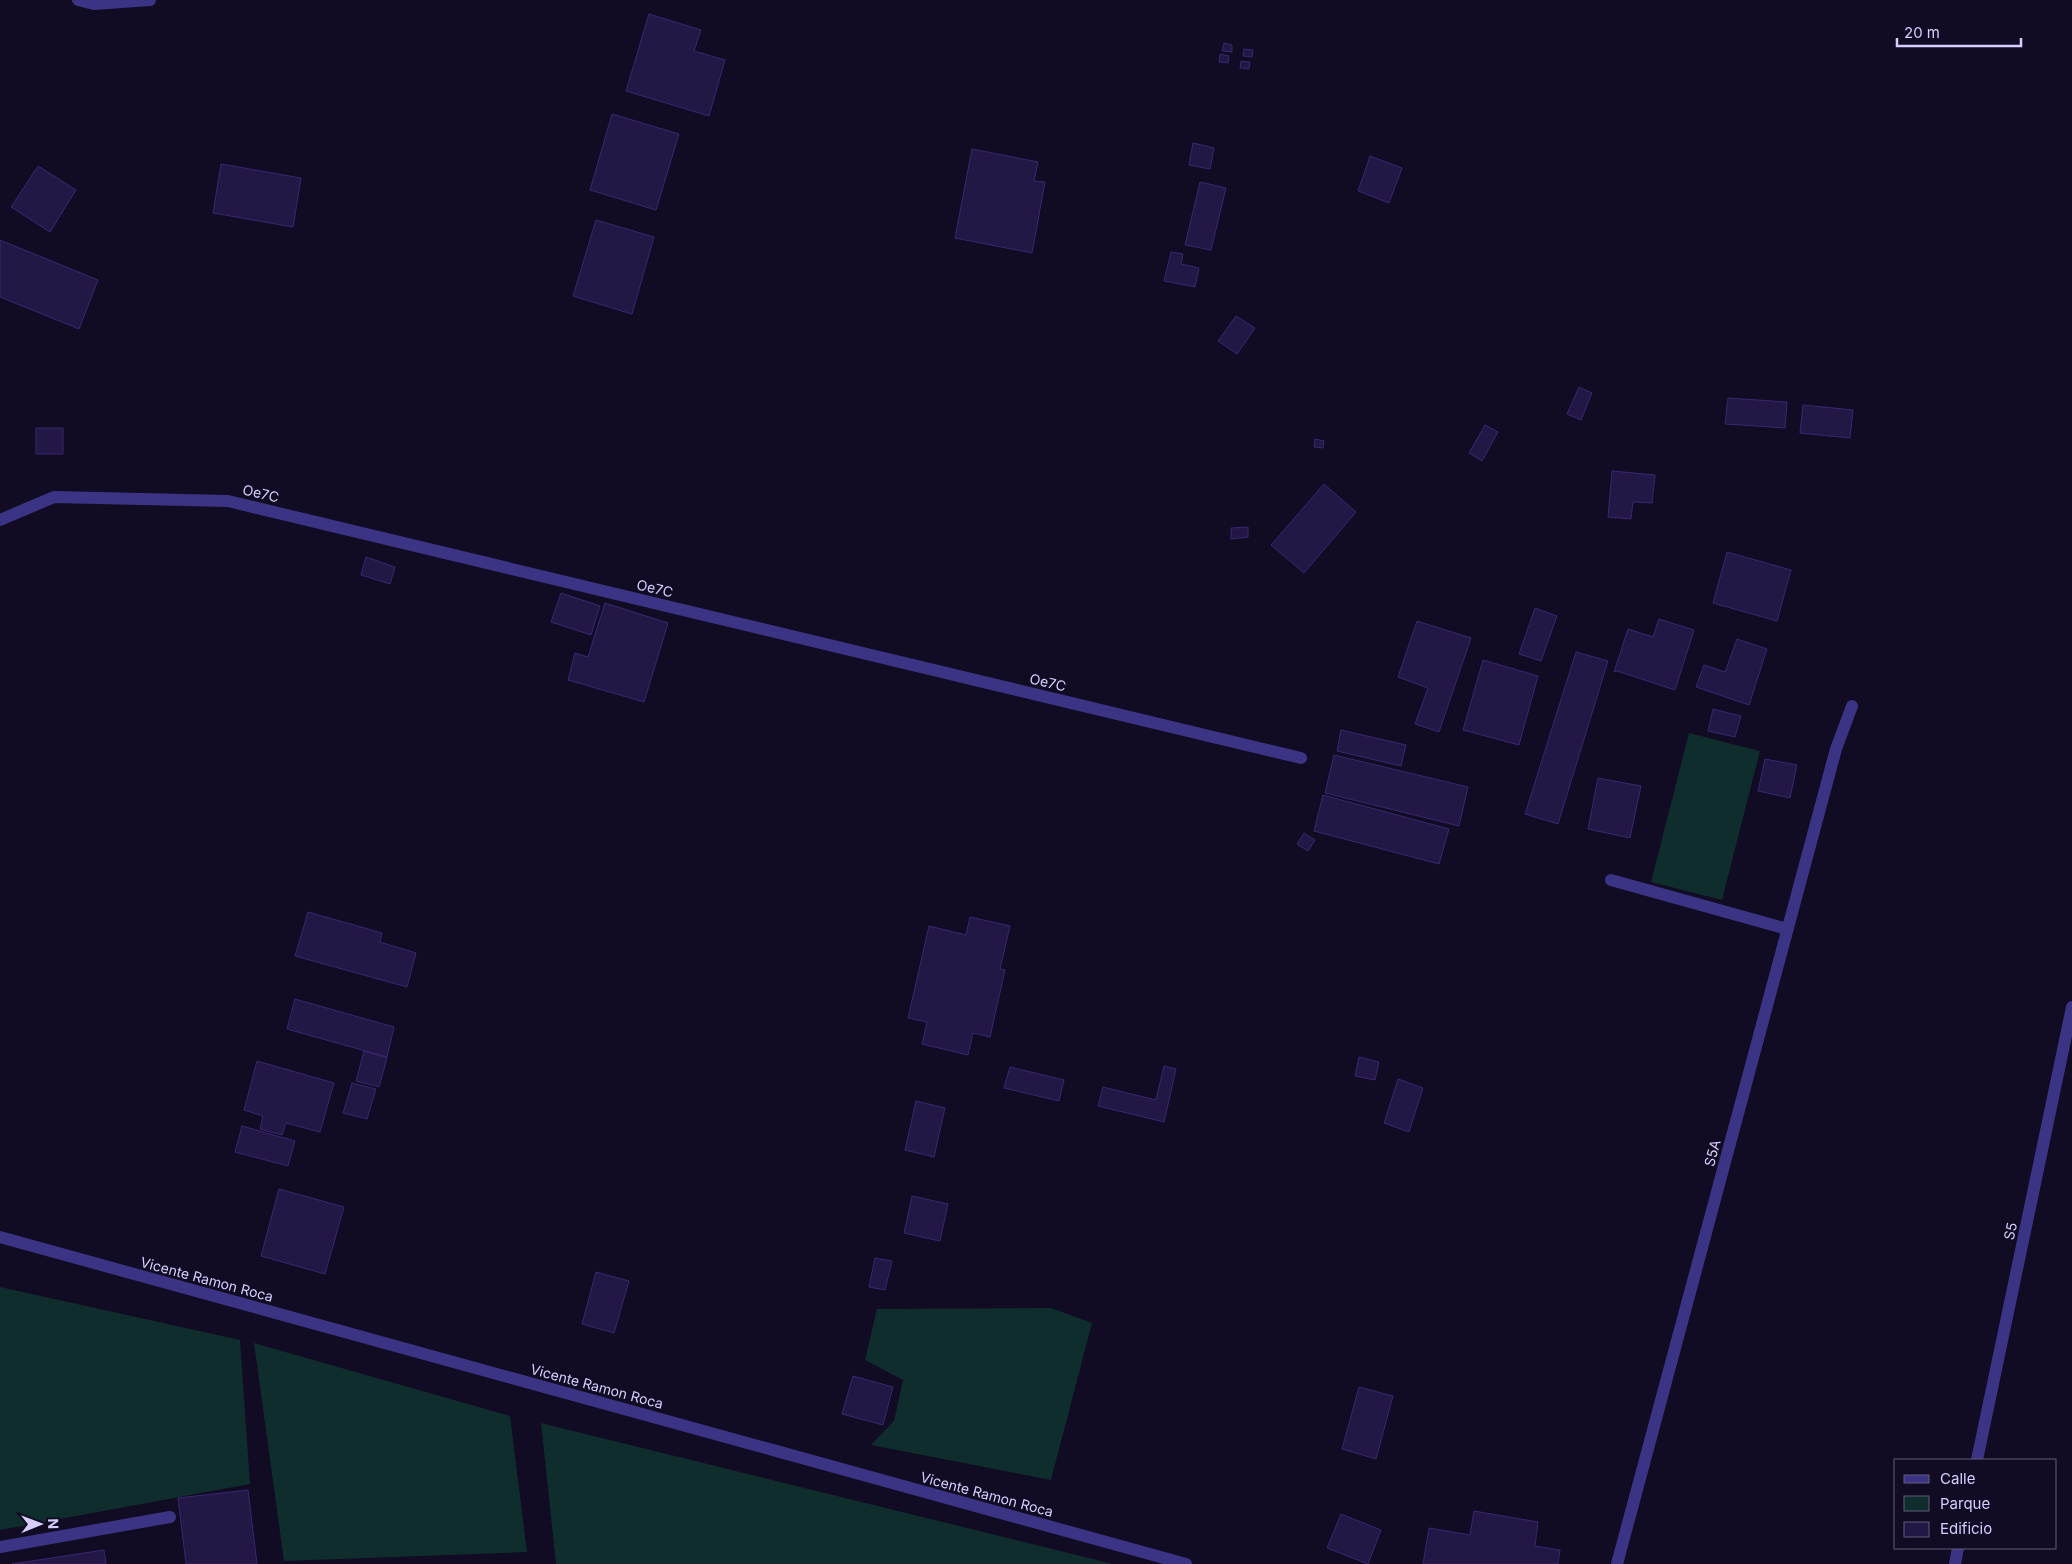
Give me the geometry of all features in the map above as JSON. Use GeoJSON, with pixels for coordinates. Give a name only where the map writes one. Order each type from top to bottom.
{"type":"FeatureCollection","features":[{"type":"Feature","properties":{"kind":"street"},"geometry":{"type":"LineString","coordinates":[[78,0],[94,4],[150,0]]}},
{"type":"Feature","properties":{"kind":"street","name":"Oe7C"},"geometry":{"type":"LineString","coordinates":[[0,520],[54,497],[228,501],[1301,758]]}},
{"type":"Feature","properties":{"kind":"street","name":"S5A"},"geometry":{"type":"LineString","coordinates":[[1616,1564],[1836,750],[1852,706]]}},
{"type":"Feature","properties":{"kind":"street"},"geometry":{"type":"LineString","coordinates":[[1611,880],[1787,930]]}},
{"type":"Feature","properties":{"kind":"street","name":"S5"},"geometry":{"type":"LineString","coordinates":[[1977,1459],[2072,1008]]}},
{"type":"Feature","properties":{"kind":"street","name":"Vicente Ramon Roca"},"geometry":{"type":"LineString","coordinates":[[0,1237],[1186,1564]]}},
{"type":"Feature","properties":{"kind":"street"},"geometry":{"type":"LineString","coordinates":[[0,1547],[170,1517]]}},
{"type":"Feature","properties":{"kind":"street"},"geometry":{"type":"LineString","coordinates":[[1955,1564],[1958,1549]]}},
{"type":"Feature","properties":{"kind":"green space"},"geometry":{"type":"Polygon","coordinates":[[[1689,733],[1760,751],[1722,900],[1651,882],[1689,733]]]}},
{"type":"Feature","properties":{"kind":"green space"},"geometry":{"type":"Polygon","coordinates":[[[0,1287],[240,1340],[250,1484],[0,1530],[0,1287]]]}},
{"type":"Feature","properties":{"kind":"green space"},"geometry":{"type":"Polygon","coordinates":[[[1051,1308],[1092,1323],[1051,1480],[871,1445],[894,1421],[903,1380],[865,1360],[877,1309],[1051,1308]]]}},
{"type":"Feature","properties":{"kind":"green space"},"geometry":{"type":"Polygon","coordinates":[[[254,1343],[510,1416],[527,1552],[284,1561],[254,1343]]]}},
{"type":"Feature","properties":{"kind":"green space"},"geometry":{"type":"Polygon","coordinates":[[[541,1423],[1113,1564],[556,1564],[541,1423]]]}},
{"type":"Feature","properties":{"kind":"building"},"geometry":{"type":"Polygon","coordinates":[[[649,14],[701,30],[694,51],[725,60],[709,116],[626,91],[649,14]]]}},
{"type":"Feature","properties":{"kind":"building"},"geometry":{"type":"Polygon","coordinates":[[[1224,43],[1232,45],[1232,52],[1222,51],[1224,43]]]}},
{"type":"Feature","properties":{"kind":"building"},"geometry":{"type":"Polygon","coordinates":[[[1244,49],[1253,50],[1252,57],[1243,56],[1244,49]]]}},
{"type":"Feature","properties":{"kind":"building"},"geometry":{"type":"Polygon","coordinates":[[[1220,54],[1229,56],[1228,63],[1219,62],[1220,54]]]}},
{"type":"Feature","properties":{"kind":"building"},"geometry":{"type":"Polygon","coordinates":[[[1241,61],[1250,62],[1249,69],[1240,68],[1241,61]]]}},
{"type":"Feature","properties":{"kind":"building"},"geometry":{"type":"Polygon","coordinates":[[[612,114],[679,134],[656,210],[590,190],[612,114]]]}},
{"type":"Feature","properties":{"kind":"building"},"geometry":{"type":"Polygon","coordinates":[[[1193,143],[1214,148],[1210,169],[1189,165],[1193,143]]]}},
{"type":"Feature","properties":{"kind":"building"},"geometry":{"type":"Polygon","coordinates":[[[972,149],[1038,162],[1034,181],[1045,182],[1032,253],[955,238],[972,149]]]}},
{"type":"Feature","properties":{"kind":"building"},"geometry":{"type":"Polygon","coordinates":[[[1370,156],[1402,168],[1389,203],[1358,191],[1370,156]]]}},
{"type":"Feature","properties":{"kind":"building"},"geometry":{"type":"Polygon","coordinates":[[[221,164],[301,178],[293,227],[213,213],[221,164]]]}},
{"type":"Feature","properties":{"kind":"building"},"geometry":{"type":"Polygon","coordinates":[[[38,166],[76,190],[50,232],[11,207],[38,166]]]}},
{"type":"Feature","properties":{"kind":"building"},"geometry":{"type":"Polygon","coordinates":[[[1200,182],[1226,188],[1211,250],[1185,245],[1200,182]]]}},
{"type":"Feature","properties":{"kind":"building"},"geometry":{"type":"Polygon","coordinates":[[[596,220],[654,237],[632,314],[573,296],[596,220]]]}},
{"type":"Feature","properties":{"kind":"building"},"geometry":{"type":"Polygon","coordinates":[[[0,240],[98,280],[79,329],[0,297],[0,240]]]}},
{"type":"Feature","properties":{"kind":"building"},"geometry":{"type":"Polygon","coordinates":[[[1171,252],[1183,254],[1181,264],[1199,268],[1195,287],[1164,281],[1171,252]]]}},
{"type":"Feature","properties":{"kind":"building"},"geometry":{"type":"Polygon","coordinates":[[[1236,316],[1255,328],[1237,354],[1218,341],[1236,316]]]}},
{"type":"Feature","properties":{"kind":"building"},"geometry":{"type":"Polygon","coordinates":[[[1579,387],[1592,393],[1581,420],[1567,414],[1579,387]]]}},
{"type":"Feature","properties":{"kind":"building"},"geometry":{"type":"Polygon","coordinates":[[[1728,398],[1787,402],[1785,428],[1725,424],[1728,398]]]}},
{"type":"Feature","properties":{"kind":"building"},"geometry":{"type":"Polygon","coordinates":[[[1803,405],[1853,410],[1850,438],[1800,433],[1803,405]]]}},
{"type":"Feature","properties":{"kind":"building"},"geometry":{"type":"Polygon","coordinates":[[[1485,425],[1498,432],[1482,461],[1469,453],[1485,425]]]}},
{"type":"Feature","properties":{"kind":"building"},"geometry":{"type":"Polygon","coordinates":[[[36,428],[63,428],[63,454],[36,454],[36,428]]]}},
{"type":"Feature","properties":{"kind":"building"},"geometry":{"type":"Polygon","coordinates":[[[1315,439],[1324,441],[1323,448],[1314,447],[1315,439]]]}},
{"type":"Feature","properties":{"kind":"building"},"geometry":{"type":"Polygon","coordinates":[[[1612,471],[1655,475],[1652,503],[1633,502],[1631,519],[1608,517],[1612,471]]]}},
{"type":"Feature","properties":{"kind":"building"},"geometry":{"type":"Polygon","coordinates":[[[1324,484],[1356,512],[1304,573],[1271,545],[1324,484]]]}},
{"type":"Feature","properties":{"kind":"building"},"geometry":{"type":"Polygon","coordinates":[[[1248,527],[1248,537],[1231,539],[1231,528],[1248,527]]]}},
{"type":"Feature","properties":{"kind":"building"},"geometry":{"type":"Polygon","coordinates":[[[1727,552],[1791,570],[1777,621],[1713,603],[1727,552]]]}},
{"type":"Feature","properties":{"kind":"building"},"geometry":{"type":"Polygon","coordinates":[[[366,557],[395,567],[390,584],[361,575],[366,557]]]}},
{"type":"Feature","properties":{"kind":"building"},"geometry":{"type":"Polygon","coordinates":[[[561,593],[600,606],[591,635],[551,622],[561,593]]]}},
{"type":"Feature","properties":{"kind":"building"},"geometry":{"type":"Polygon","coordinates":[[[605,603],[668,623],[644,702],[568,680],[575,653],[588,657],[605,603]]]}},
{"type":"Feature","properties":{"kind":"building"},"geometry":{"type":"Polygon","coordinates":[[[1535,608],[1557,616],[1541,661],[1519,654],[1535,608]]]}},
{"type":"Feature","properties":{"kind":"building"},"geometry":{"type":"Polygon","coordinates":[[[1659,619],[1694,630],[1675,690],[1617,671],[1614,672],[1628,629],[1653,637],[1659,619]]]}},
{"type":"Feature","properties":{"kind":"building"},"geometry":{"type":"Polygon","coordinates":[[[1417,621],[1471,638],[1439,732],[1415,724],[1428,688],[1398,677],[1417,621]]]}},
{"type":"Feature","properties":{"kind":"building"},"geometry":{"type":"Polygon","coordinates":[[[1737,639],[1767,649],[1749,705],[1696,687],[1704,665],[1725,672],[1737,639]]]}},
{"type":"Feature","properties":{"kind":"building"},"geometry":{"type":"Polygon","coordinates":[[[1576,652],[1608,661],[1558,824],[1525,814],[1576,652]]]}},
{"type":"Feature","properties":{"kind":"building"},"geometry":{"type":"Polygon","coordinates":[[[1483,660],[1538,676],[1519,745],[1463,730],[1483,660]]]}},
{"type":"Feature","properties":{"kind":"building"},"geometry":{"type":"Polygon","coordinates":[[[1713,709],[1741,716],[1735,737],[1708,731],[1713,709]]]}},
{"type":"Feature","properties":{"kind":"building"},"geometry":{"type":"Polygon","coordinates":[[[1341,730],[1406,745],[1401,766],[1337,751],[1341,730]]]}},
{"type":"Feature","properties":{"kind":"building"},"geometry":{"type":"Polygon","coordinates":[[[1334,755],[1468,787],[1459,826],[1325,793],[1334,755]]]}},
{"type":"Feature","properties":{"kind":"building"},"geometry":{"type":"Polygon","coordinates":[[[1765,759],[1797,765],[1790,798],[1758,791],[1765,759]]]}},
{"type":"Feature","properties":{"kind":"building"},"geometry":{"type":"Polygon","coordinates":[[[1598,778],[1641,786],[1630,838],[1588,829],[1598,778]]]}},
{"type":"Feature","properties":{"kind":"building"},"geometry":{"type":"Polygon","coordinates":[[[1323,795],[1449,829],[1439,864],[1314,831],[1323,795]]]}},
{"type":"Feature","properties":{"kind":"building"},"geometry":{"type":"Polygon","coordinates":[[[1304,833],[1315,840],[1308,851],[1297,844],[1304,833]]]}},
{"type":"Feature","properties":{"kind":"building"},"geometry":{"type":"Polygon","coordinates":[[[308,912],[382,933],[380,942],[416,953],[407,987],[295,956],[308,912]]]}},
{"type":"Feature","properties":{"kind":"building"},"geometry":{"type":"Polygon","coordinates":[[[970,917],[1010,926],[1000,969],[1005,970],[990,1037],[973,1033],[968,1055],[922,1044],[927,1022],[908,1018],[929,926],[966,935],[970,917]]]}},
{"type":"Feature","properties":{"kind":"building"},"geometry":{"type":"Polygon","coordinates":[[[295,999],[394,1027],[387,1057],[287,1029],[295,999]]]}},
{"type":"Feature","properties":{"kind":"building"},"geometry":{"type":"Polygon","coordinates":[[[364,1051],[387,1058],[379,1087],[356,1081],[364,1051]]]}},
{"type":"Feature","properties":{"kind":"building"},"geometry":{"type":"Polygon","coordinates":[[[1359,1057],[1379,1062],[1375,1080],[1355,1076],[1359,1057]]]}},
{"type":"Feature","properties":{"kind":"building"},"geometry":{"type":"Polygon","coordinates":[[[257,1061],[334,1083],[320,1132],[286,1123],[282,1135],[260,1129],[263,1116],[244,1110],[257,1061]]]}},
{"type":"Feature","properties":{"kind":"building"},"geometry":{"type":"Polygon","coordinates":[[[1164,1066],[1176,1069],[1164,1122],[1098,1106],[1103,1087],[1156,1100],[1164,1066]]]}},
{"type":"Feature","properties":{"kind":"building"},"geometry":{"type":"Polygon","coordinates":[[[1010,1067],[1064,1080],[1059,1101],[1004,1088],[1010,1067]]]}},
{"type":"Feature","properties":{"kind":"building"},"geometry":{"type":"Polygon","coordinates":[[[1398,1079],[1423,1088],[1409,1132],[1384,1123],[1398,1079]]]}},
{"type":"Feature","properties":{"kind":"building"},"geometry":{"type":"Polygon","coordinates":[[[352,1083],[376,1089],[367,1119],[343,1113],[352,1083]]]}},
{"type":"Feature","properties":{"kind":"building"},"geometry":{"type":"Polygon","coordinates":[[[916,1101],[945,1108],[934,1157],[905,1150],[916,1101]]]}},
{"type":"Feature","properties":{"kind":"building"},"geometry":{"type":"Polygon","coordinates":[[[242,1126],[295,1141],[288,1166],[235,1152],[242,1126]]]}},
{"type":"Feature","properties":{"kind":"building"},"geometry":{"type":"Polygon","coordinates":[[[279,1189],[344,1207],[325,1274],[261,1256],[279,1189]]]}},
{"type":"Feature","properties":{"kind":"building"},"geometry":{"type":"Polygon","coordinates":[[[912,1196],[948,1204],[940,1241],[904,1233],[912,1196]]]}},
{"type":"Feature","properties":{"kind":"building"},"geometry":{"type":"Polygon","coordinates":[[[875,1258],[892,1261],[885,1290],[869,1287],[875,1258]]]}},
{"type":"Feature","properties":{"kind":"building"},"geometry":{"type":"Polygon","coordinates":[[[596,1272],[629,1281],[614,1333],[582,1324],[596,1272]]]}},
{"type":"Feature","properties":{"kind":"building"},"geometry":{"type":"Polygon","coordinates":[[[853,1376],[893,1387],[883,1425],[842,1414],[853,1376]]]}},
{"type":"Feature","properties":{"kind":"building"},"geometry":{"type":"Polygon","coordinates":[[[1359,1387],[1393,1396],[1376,1459],[1342,1449],[1359,1387]]]}},
{"type":"Feature","properties":{"kind":"building"},"geometry":{"type":"Polygon","coordinates":[[[248,1490],[257,1564],[186,1564],[178,1498],[248,1490]]]}},
{"type":"Feature","properties":{"kind":"building"},"geometry":{"type":"Polygon","coordinates":[[[1474,1511],[1538,1522],[1535,1546],[1560,1550],[1558,1564],[1423,1564],[1429,1528],[1470,1535],[1474,1511]]]}},
{"type":"Feature","properties":{"kind":"building"},"geometry":{"type":"Polygon","coordinates":[[[1341,1514],[1381,1530],[1368,1564],[1327,1548],[1341,1514]]]}},
{"type":"Feature","properties":{"kind":"building"},"geometry":{"type":"Polygon","coordinates":[[[104,1550],[106,1564],[12,1564],[104,1550]]]}}]}
